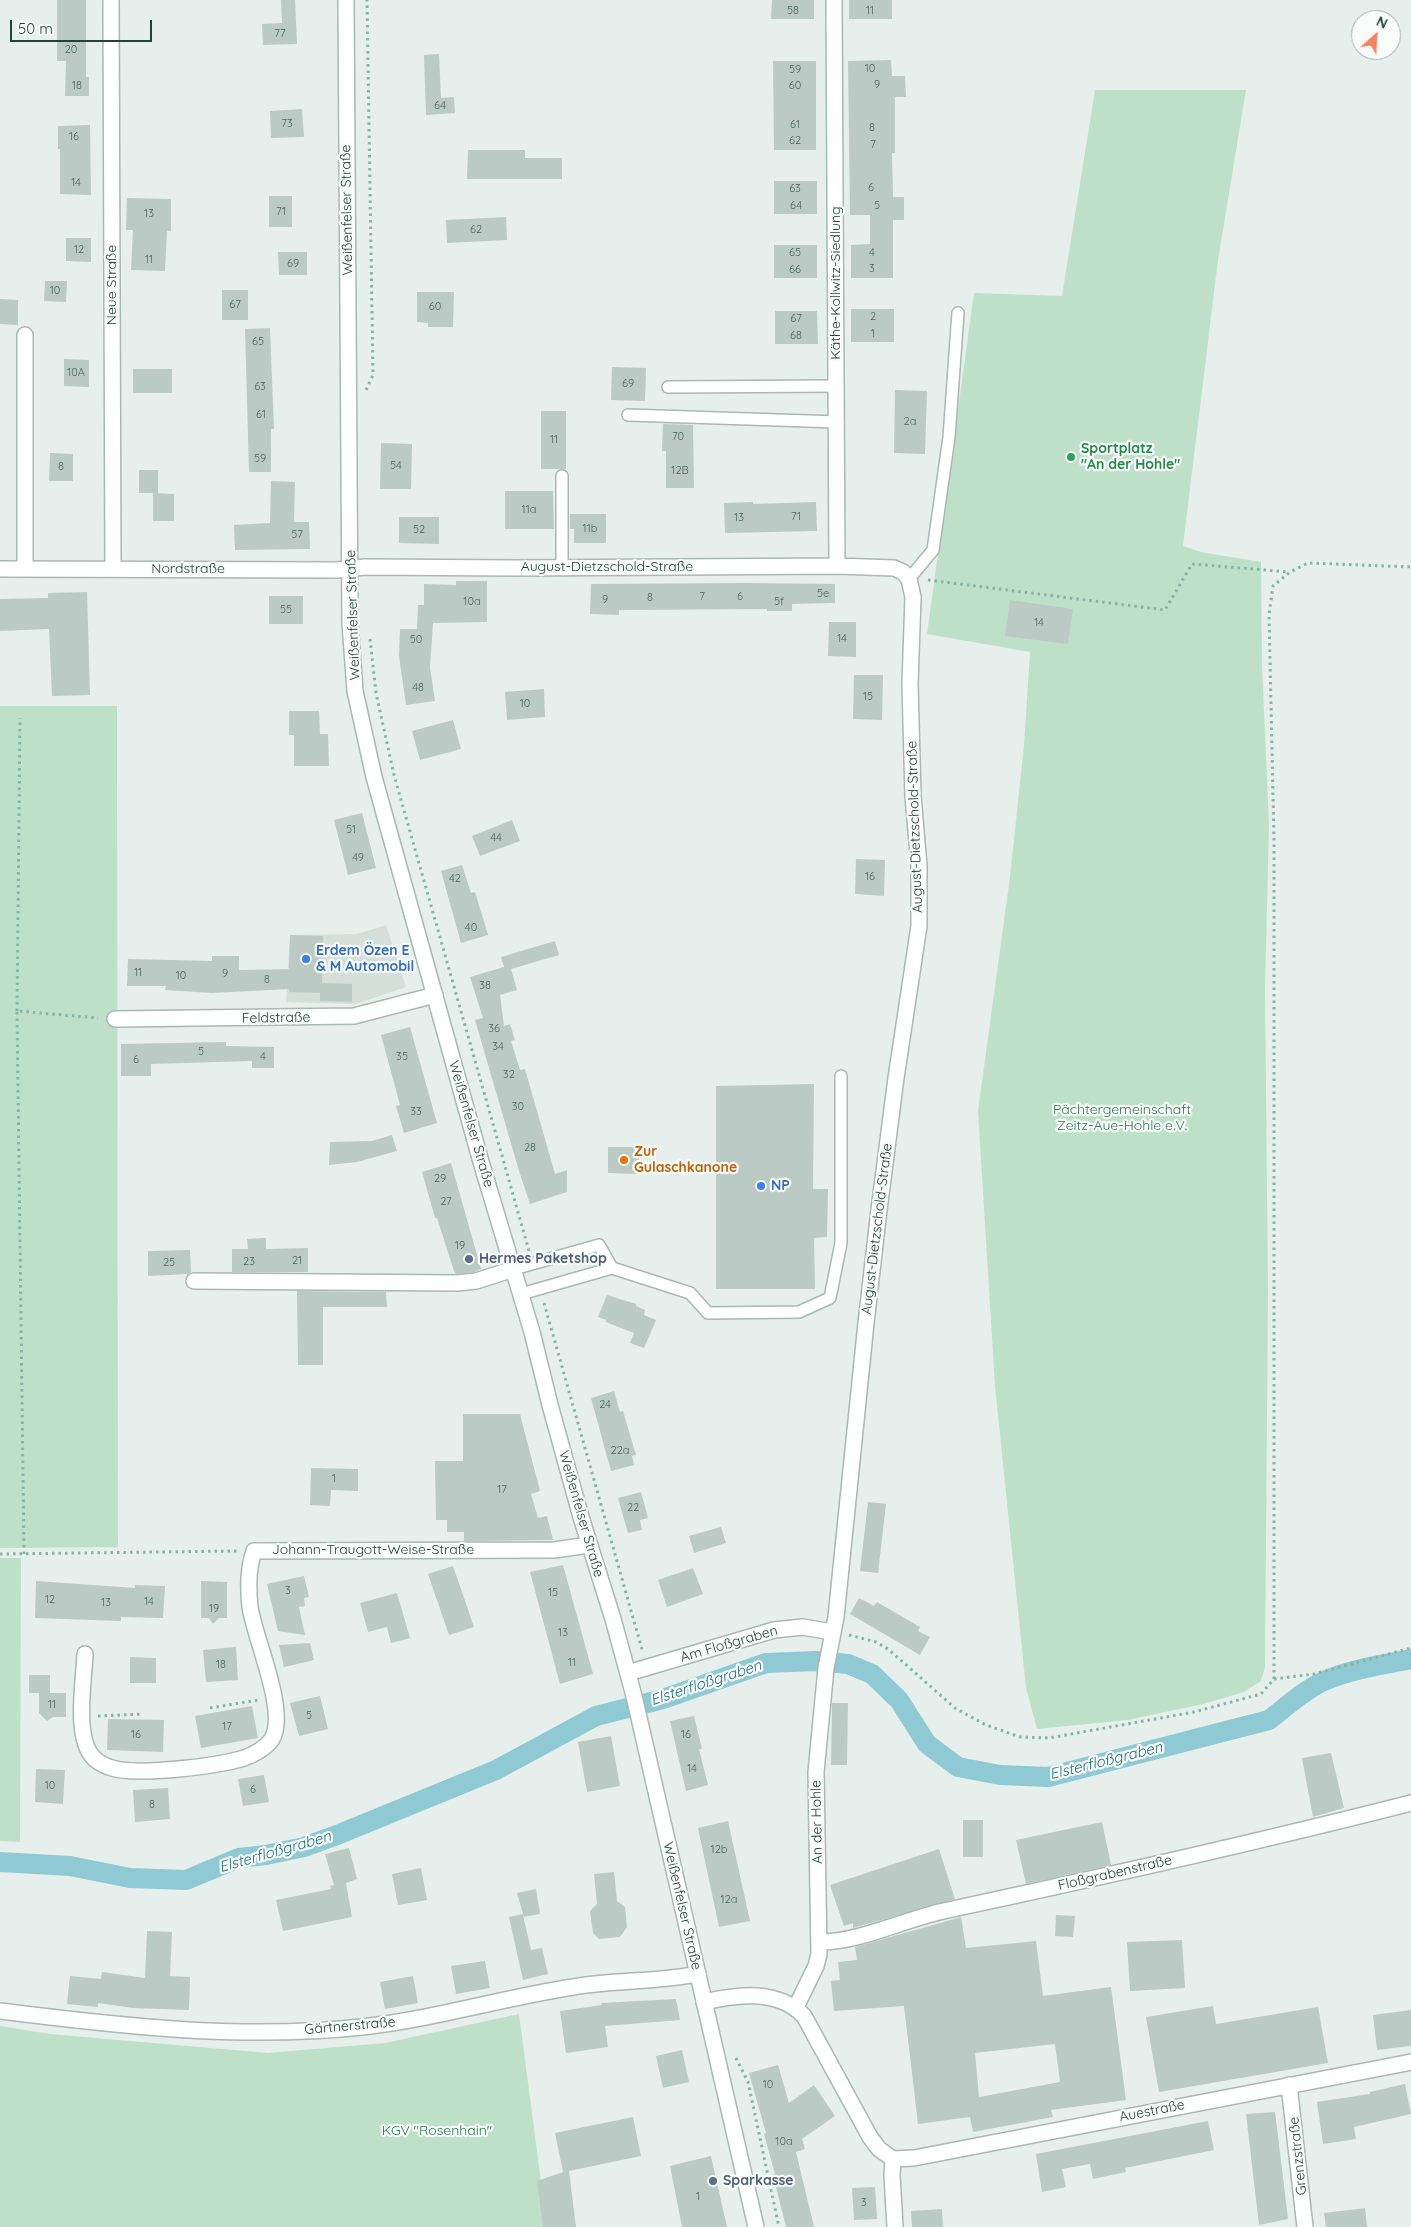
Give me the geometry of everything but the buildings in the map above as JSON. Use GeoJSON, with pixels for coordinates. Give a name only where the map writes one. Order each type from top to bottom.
{"type":"FeatureCollection","features":[{"type":"Feature","properties":{"kind":"street","name":"Neue Straße"},"geometry":{"type":"LineString","coordinates":[[111,0],[113,569]]}},
{"type":"Feature","properties":{"kind":"street","name":"Weißenfelser Straße"},"geometry":{"type":"LineString","coordinates":[[346,0],[351,646],[359,714],[374,777],[481,1162],[514,1269],[589,1545],[628,1673],[756,2227]]}},
{"type":"Feature","properties":{"kind":"street","name":"Käthe-Kollwitz-Siedlung"},"geometry":{"type":"LineString","coordinates":[[834,0],[838,566]]}},
{"type":"Feature","properties":{"kind":"street"},"geometry":{"type":"LineString","coordinates":[[25,335],[25,569]]}},
{"type":"Feature","properties":{"kind":"street","name":"August-Dietzschold-Straße"},"geometry":{"type":"LineString","coordinates":[[351,568],[838,566],[894,568],[903,572],[909,579],[913,597],[910,684],[913,796],[919,866],[919,926],[881,1191],[838,1607],[832,1632]]}},
{"type":"Feature","properties":{"kind":"street","name":"Nordstraße"},"geometry":{"type":"LineString","coordinates":[[0,569],[337,570],[351,568]]}},
{"type":"Feature","properties":{"kind":"street","name":"Feldstraße"},"geometry":{"type":"LineString","coordinates":[[115,1019],[354,1016],[435,995]]}},
{"type":"Feature","properties":{"kind":"street"},"geometry":{"type":"LineString","coordinates":[[194,1281],[457,1283],[476,1281],[514,1269]]}},
{"type":"Feature","properties":{"kind":"street","name":"Johann-Traugott-Weise-Straße"},"geometry":{"type":"LineString","coordinates":[[86,1654],[82,1716],[85,1743],[93,1758],[110,1768],[136,1771],[204,1766],[245,1758],[260,1751],[272,1739],[277,1717],[274,1698],[250,1608],[249,1583],[254,1551],[554,1550],[589,1545]]}},
{"type":"Feature","properties":{"kind":"street","name":"Am Floßgraben"},"geometry":{"type":"LineString","coordinates":[[628,1673],[774,1630],[803,1627],[832,1632]]}},
{"type":"Feature","properties":{"kind":"street","name":"An der Hohle"},"geometry":{"type":"LineString","coordinates":[[796,2007],[816,1966],[820,1942],[815,1788],[826,1668],[832,1632]]}},
{"type":"Feature","properties":{"kind":"street","name":"Floßgrabenstraße"},"geometry":{"type":"LineString","coordinates":[[820,1942],[845,1940],[940,1911],[1057,1886],[1411,1803]]}},
{"type":"Feature","properties":{"kind":"street","name":"Gärtnerstraße"},"geometry":{"type":"LineString","coordinates":[[0,2011],[179,2029],[292,2030],[338,2028],[426,2018],[574,1987],[698,1974]]}},
{"type":"Feature","properties":{"kind":"street"},"geometry":{"type":"LineString","coordinates":[[704,2002],[749,1995],[765,1997],[796,2007],[804,2016],[870,2137],[879,2149],[893,2159],[895,2227]]}},
{"type":"Feature","properties":{"kind":"street","name":"Auestraße"},"geometry":{"type":"LineString","coordinates":[[893,2159],[924,2156],[1411,2062]]}},
{"type":"Feature","properties":{"kind":"street","name":"Grenzstraße"},"geometry":{"type":"LineString","coordinates":[[1289,2085],[1305,2227]]}},
{"type":"Feature","properties":{"kind":"lane"},"geometry":{"type":"LineString","coordinates":[[909,579],[933,550],[949,437],[958,313]]}},
{"type":"Feature","properties":{"kind":"lane"},"geometry":{"type":"LineString","coordinates":[[668,387],[837,386]]}},
{"type":"Feature","properties":{"kind":"lane"},"geometry":{"type":"LineString","coordinates":[[628,415],[838,422]]}},
{"type":"Feature","properties":{"kind":"lane"},"geometry":{"type":"LineString","coordinates":[[562,476],[562,568]]}},
{"type":"Feature","properties":{"kind":"lane"},"geometry":{"type":"LineString","coordinates":[[521,1294],[612,1268],[690,1293],[708,1313],[799,1312],[830,1298],[841,1243],[841,1076]]}},
{"type":"Feature","properties":{"kind":"lane"},"geometry":{"type":"LineString","coordinates":[[514,1269],[599,1245],[612,1268]]}},
{"type":"Feature","properties":{"kind":"path"},"geometry":{"type":"LineString","coordinates":[[364,396],[373,375],[367,0]]}},
{"type":"Feature","properties":{"kind":"path"},"geometry":{"type":"LineString","coordinates":[[832,1632],[876,1642],[902,1661],[955,1708],[986,1725],[1020,1737],[1049,1738],[1194,1712],[1261,1694],[1274,1679],[1274,839],[1269,615],[1273,586],[1290,572],[1308,563],[1411,567]]}},
{"type":"Feature","properties":{"kind":"path"},"geometry":{"type":"LineString","coordinates":[[909,579],[942,580],[1165,610],[1192,564],[1290,572]]}},
{"type":"Feature","properties":{"kind":"path"},"geometry":{"type":"LineString","coordinates":[[369,630],[376,692],[394,775],[533,1263]]}},
{"type":"Feature","properties":{"kind":"path"},"geometry":{"type":"LineString","coordinates":[[20,718],[18,1011],[24,1554]]}},
{"type":"Feature","properties":{"kind":"path"},"geometry":{"type":"LineString","coordinates":[[18,1011],[115,1019]]}},
{"type":"Feature","properties":{"kind":"path"},"geometry":{"type":"LineString","coordinates":[[540,1288],[640,1642],[645,1668]]}},
{"type":"Feature","properties":{"kind":"path"},"geometry":{"type":"LineString","coordinates":[[0,1554],[254,1551]]}},
{"type":"Feature","properties":{"kind":"path"},"geometry":{"type":"LineString","coordinates":[[1274,1679],[1314,1674],[1411,1648]]}},
{"type":"Feature","properties":{"kind":"path"},"geometry":{"type":"LineString","coordinates":[[210,1708],[274,1698]]}},
{"type":"Feature","properties":{"kind":"path"},"geometry":{"type":"LineString","coordinates":[[82,1716],[144,1714]]}},
{"type":"Feature","properties":{"kind":"shaded area"},"geometry":{"type":"Polygon","coordinates":[[[386,925],[406,987],[356,1004],[286,1002],[290,935],[357,934],[386,925]]]}},
{"type":"Feature","properties":{"kind":"green space","name":"Pächtergemeinschaft Zeitz-Aue-Hohle e.V."},"geometry":{"type":"Polygon","coordinates":[[[1095,90],[1246,90],[1218,260],[1183,546],[1201,552],[1261,562],[1262,664],[1269,825],[1265,988],[1268,1291],[1265,1667],[1261,1681],[1244,1692],[1203,1704],[1128,1720],[1037,1729],[1026,1688],[995,1386],[978,1111],[1010,877],[1024,745],[1030,652],[927,634],[974,293],[1062,296],[1095,90]]]}},
{"type":"Feature","properties":{"kind":"green space"},"geometry":{"type":"Polygon","coordinates":[[[0,706],[117,706],[118,1547],[0,1548],[0,706]]]}},
{"type":"Feature","properties":{"kind":"green space"},"geometry":{"type":"Polygon","coordinates":[[[0,1558],[21,1558],[20,1842],[0,1841],[0,1558]]]}},
{"type":"Feature","properties":{"kind":"green space","name":"KGV \"Rosenhain\""},"geometry":{"type":"Polygon","coordinates":[[[519,2014],[547,2227],[0,2227],[0,2026],[50,2034],[268,2053],[385,2043],[519,2014]]]}},
{"type":"Feature","properties":{"kind":"waterway","name":"Elsterfloßgraben"},"geometry":{"type":"LineString","coordinates":[[0,1862],[70,1866],[130,1878],[186,1880],[239,1858],[266,1855],[304,1847],[337,1835],[496,1770],[596,1716],[663,1699],[766,1663],[816,1661],[848,1664],[872,1674],[899,1700],[927,1744],[958,1767],[1000,1775],[1048,1777],[1269,1720],[1302,1694],[1324,1681],[1356,1670],[1411,1659]]}},
{"type":"Feature","properties":{"kind":"place","name":"Sportplatz \"An der Hohle\""},"geometry":{"type":"Point","coordinates":[1071,457]}},
{"type":"Feature","properties":{"kind":"place","name":"Erdem Özen E & M Automobil"},"geometry":{"type":"Point","coordinates":[306,959]}},
{"type":"Feature","properties":{"kind":"place","name":"Zur Gulaschkanone"},"geometry":{"type":"Point","coordinates":[624,1160]}},
{"type":"Feature","properties":{"kind":"place","name":"NP"},"geometry":{"type":"Point","coordinates":[761,1186]}},
{"type":"Feature","properties":{"kind":"place","name":"Hermes Paketshop"},"geometry":{"type":"Point","coordinates":[469,1259]}},
{"type":"Feature","properties":{"kind":"place","name":"Sparkasse"},"geometry":{"type":"Point","coordinates":[713,2181]}}]}
